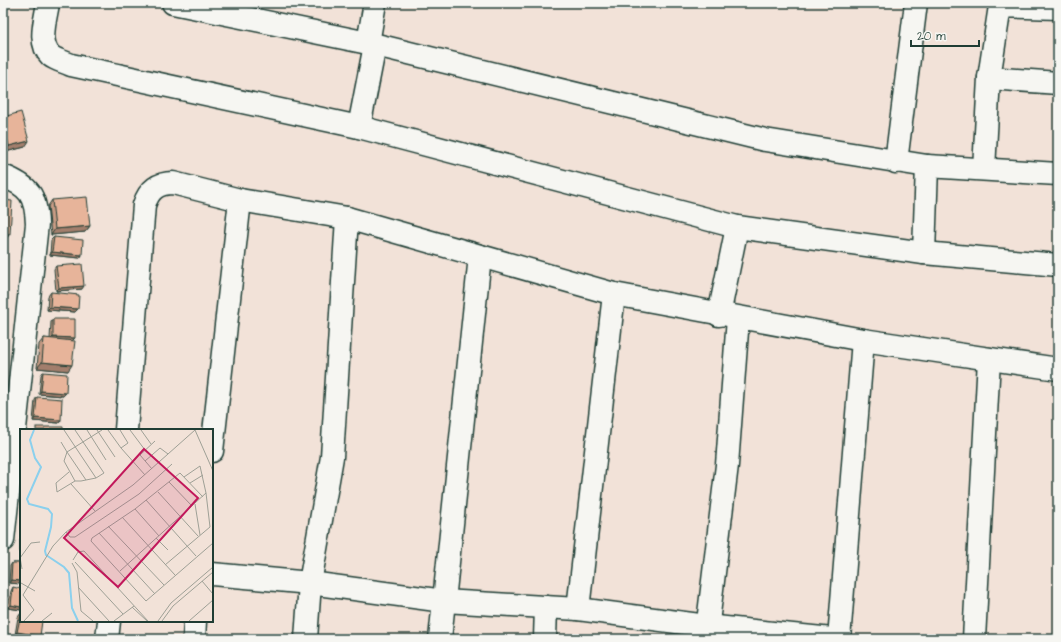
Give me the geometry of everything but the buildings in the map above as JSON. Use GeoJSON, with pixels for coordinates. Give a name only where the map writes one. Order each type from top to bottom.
{"type":"FeatureCollection","features":[{"type":"Feature","properties":{"kind":"street"},"geometry":{"type":"LineString","coordinates":[[48,3],[43,34],[45,46],[50,55],[71,65],[359,127],[737,227],[924,253],[1058,265]]}},
{"type":"Feature","properties":{"kind":"street"},"geometry":{"type":"LineString","coordinates":[[173,3],[372,44],[764,140],[927,166],[1058,174]]}},
{"type":"Feature","properties":{"kind":"street"},"geometry":{"type":"LineString","coordinates":[[359,127],[372,44],[375,3]]}},
{"type":"Feature","properties":{"kind":"street"},"geometry":{"type":"LineString","coordinates":[[896,162],[916,3]]}},
{"type":"Feature","properties":{"kind":"street"},"geometry":{"type":"LineString","coordinates":[[984,169],[990,78],[1000,6],[1058,8]]}},
{"type":"Feature","properties":{"kind":"street"},"geometry":{"type":"LineString","coordinates":[[990,78],[1058,83]]}},
{"type":"Feature","properties":{"kind":"street"},"geometry":{"type":"LineString","coordinates":[[924,253],[927,166]]}},
{"type":"Feature","properties":{"kind":"street"},"geometry":{"type":"LineString","coordinates":[[3,176],[17,181],[26,188],[33,197],[37,209],[37,224],[3,540]]}},
{"type":"Feature","properties":{"kind":"street"},"geometry":{"type":"LineString","coordinates":[[126,429],[144,205],[146,197],[154,188],[163,183],[173,183],[240,200],[347,218],[614,294],[863,340],[1058,369]]}},
{"type":"Feature","properties":{"kind":"street"},"geometry":{"type":"LineString","coordinates":[[213,442],[240,200]]}},
{"type":"Feature","properties":{"kind":"street"},"geometry":{"type":"LineString","coordinates":[[306,639],[310,583],[332,457],[347,218]]}},
{"type":"Feature","properties":{"kind":"street"},"geometry":{"type":"LineString","coordinates":[[707,632],[727,465],[729,316],[737,227]]}},
{"type":"Feature","properties":{"kind":"street"},"geometry":{"type":"LineString","coordinates":[[440,639],[480,256]]}},
{"type":"Feature","properties":{"kind":"street"},"geometry":{"type":"LineString","coordinates":[[578,608],[614,294]]}},
{"type":"Feature","properties":{"kind":"street"},"geometry":{"type":"LineString","coordinates":[[839,639],[863,340]]}},
{"type":"Feature","properties":{"kind":"street"},"geometry":{"type":"LineString","coordinates":[[974,639],[989,359]]}},
{"type":"Feature","properties":{"kind":"street"},"geometry":{"type":"LineString","coordinates":[[213,574],[310,583],[444,601],[578,608],[707,632],[832,639]]}},
{"type":"Feature","properties":{"kind":"street"},"geometry":{"type":"LineString","coordinates":[[545,639],[546,607]]}},
{"type":"Feature","properties":{"kind":"street"},"geometry":{"type":"LineString","coordinates":[[107,639],[109,622]]}},
{"type":"Feature","properties":{"kind":"street"},"geometry":{"type":"LineString","coordinates":[[194,639],[195,622]]}}]}
